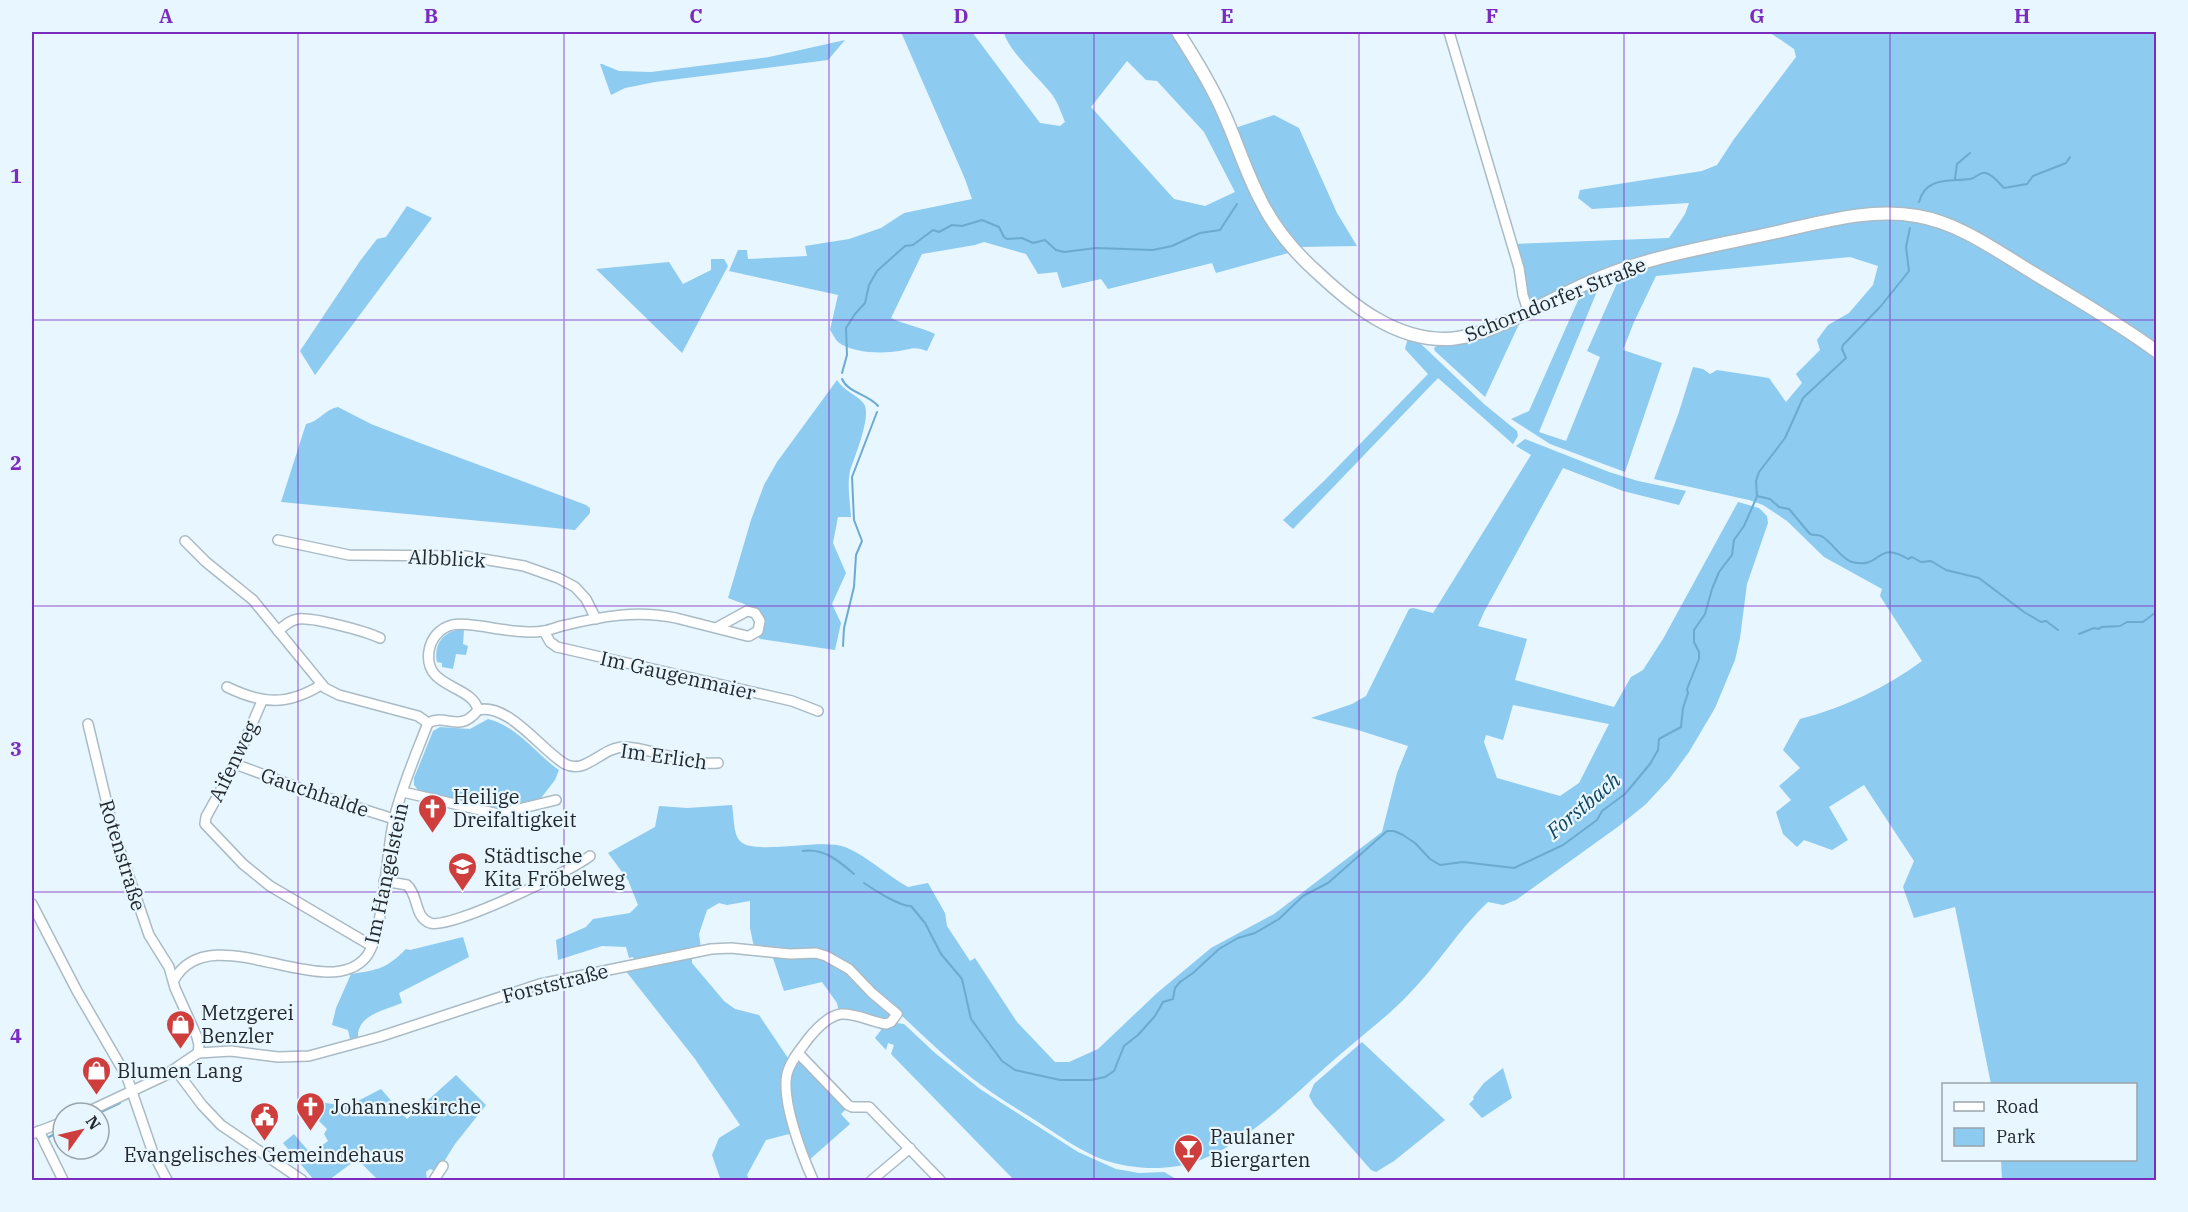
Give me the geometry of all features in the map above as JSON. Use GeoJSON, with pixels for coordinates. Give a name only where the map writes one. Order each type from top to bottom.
{"type":"FeatureCollection","features":[{"type":"Feature","properties":{"kind":"main road","name":"Schorndorfer Straße"},"geometry":{"type":"LineString","coordinates":[[1178,32],[1215,94],[1257,194],[1270,217],[1302,257],[1340,293],[1362,310],[1395,328],[1430,339],[1471,336],[1597,278],[1653,259],[1844,219],[1892,213],[1925,218],[1962,232],[2100,313],[2157,351]]}},
{"type":"Feature","properties":{"kind":"street"},"geometry":{"type":"LineString","coordinates":[[1449,32],[1519,268],[1528,311]]}},
{"type":"Feature","properties":{"kind":"street","name":"Albblick"},"geometry":{"type":"LineString","coordinates":[[278,540],[349,555],[465,556],[524,566],[558,578],[575,587],[586,599],[596,618]]}},
{"type":"Feature","properties":{"kind":"street"},"geometry":{"type":"LineString","coordinates":[[185,541],[213,568],[253,600],[321,685],[339,695],[421,717],[428,723],[437,720],[461,723],[469,720],[478,710],[472,699],[445,683],[434,672],[430,664],[429,652],[436,635],[447,626],[462,624],[544,631],[596,618],[621,614],[646,614],[716,628]]}},
{"type":"Feature","properties":{"kind":"street"},"geometry":{"type":"LineString","coordinates":[[278,631],[291,621],[303,619],[380,638]]}},
{"type":"Feature","properties":{"kind":"street","name":"Im Gaugenmaier"},"geometry":{"type":"LineString","coordinates":[[544,631],[551,644],[562,648],[792,701],[818,711]]}},
{"type":"Feature","properties":{"kind":"street","name":"Aifenweg"},"geometry":{"type":"LineString","coordinates":[[227,687],[262,701],[296,698],[321,685]]}},
{"type":"Feature","properties":{"kind":"street","name":"Aifenweg"},"geometry":{"type":"LineString","coordinates":[[262,701],[235,764],[205,822],[207,827],[265,882],[372,946]]}},
{"type":"Feature","properties":{"kind":"street","name":"Im Erlich"},"geometry":{"type":"LineString","coordinates":[[478,710],[488,709],[497,712],[529,734],[562,762],[572,766],[579,766],[609,750],[621,747],[700,764],[718,763]]}},
{"type":"Feature","properties":{"kind":"street","name":"Im Hangelstein"},"geometry":{"type":"LineString","coordinates":[[174,980],[190,964],[215,954],[240,956],[293,968],[333,971],[357,964],[367,956],[372,946],[394,819],[428,723]]}},
{"type":"Feature","properties":{"kind":"street","name":"Rotenstraße"},"geometry":{"type":"LineString","coordinates":[[88,724],[111,822],[149,935],[174,980]]}},
{"type":"Feature","properties":{"kind":"street","name":"Gauchhalde"},"geometry":{"type":"LineString","coordinates":[[235,764],[321,796],[394,819]]}},
{"type":"Feature","properties":{"kind":"street"},"geometry":{"type":"LineString","coordinates":[[403,792],[498,814],[556,800]]}},
{"type":"Feature","properties":{"kind":"street"},"geometry":{"type":"LineString","coordinates":[[384,881],[407,885],[413,893],[422,918],[430,923],[442,924],[567,871],[590,856]]}},
{"type":"Feature","properties":{"kind":"street"},"geometry":{"type":"LineString","coordinates":[[32,904],[36,924],[122,1068],[153,1153],[167,1180]]}},
{"type":"Feature","properties":{"kind":"street","name":"Forststraße"},"geometry":{"type":"LineString","coordinates":[[198,1053],[231,1051],[278,1057],[309,1056],[388,1034],[540,984],[672,956],[722,948],[790,954],[816,953],[826,956],[849,969],[897,1014],[891,1022],[886,1024],[858,1016],[838,1015],[817,1028],[798,1053]]}},
{"type":"Feature","properties":{"kind":"street"},"geometry":{"type":"LineString","coordinates":[[109,1101],[161,1078],[198,1053],[199,1041],[175,988],[174,980]]}},
{"type":"Feature","properties":{"kind":"street"},"geometry":{"type":"LineString","coordinates":[[813,1180],[791,1120],[786,1083],[789,1067],[798,1053],[848,1105],[869,1107],[940,1180]]}},
{"type":"Feature","properties":{"kind":"street"},"geometry":{"type":"LineString","coordinates":[[175,1069],[202,1105],[221,1125],[302,1180]]}},
{"type":"Feature","properties":{"kind":"street"},"geometry":{"type":"LineString","coordinates":[[51,1127],[35,1133],[63,1180]]}},
{"type":"Feature","properties":{"kind":"street"},"geometry":{"type":"LineString","coordinates":[[872,1180],[910,1148]]}},
{"type":"Feature","properties":{"kind":"street"},"geometry":{"type":"LineString","coordinates":[[434,1180],[443,1166]]}},
{"type":"Feature","properties":{"kind":"green space"},"geometry":{"type":"Polygon","coordinates":[[[901,32],[972,32],[1040,123],[1060,126],[1065,122],[1055,99],[1010,46],[1004,32],[1174,32],[1196,68],[1292,252],[1216,273],[1212,263],[1108,289],[1101,279],[1062,288],[1057,272],[1038,274],[1026,254],[984,242],[922,254],[891,318],[935,334],[927,351],[916,348],[876,352],[844,346],[837,341],[830,330],[838,295],[729,271],[738,250],[747,250],[748,259],[807,256],[805,246],[849,239],[881,228],[904,213],[972,199],[901,32]],[[1127,61],[1091,107],[1174,199],[1205,206],[1235,192],[1204,132],[1157,81],[1146,80],[1127,61]]]}},
{"type":"Feature","properties":{"kind":"green space"},"geometry":{"type":"Polygon","coordinates":[[[1769,32],[2156,32],[2156,347],[1919,211],[1674,250],[1534,303],[1529,301],[1514,244],[1669,238],[1685,214],[1689,203],[1592,209],[1578,198],[1580,190],[1702,171],[1717,165],[1796,57],[1794,49],[1769,32]]]}},
{"type":"Feature","properties":{"kind":"green space"},"geometry":{"type":"Polygon","coordinates":[[[845,40],[828,60],[655,82],[625,88],[611,95],[600,64],[619,71],[651,72],[769,57],[845,40]]]}},
{"type":"Feature","properties":{"kind":"green space"},"geometry":{"type":"Polygon","coordinates":[[[1274,115],[1299,128],[1337,213],[1357,246],[1298,247],[1278,218],[1248,160],[1235,128],[1274,115]]]}},
{"type":"Feature","properties":{"kind":"green space"},"geometry":{"type":"Polygon","coordinates":[[[407,206],[432,218],[315,375],[300,351],[360,261],[377,239],[386,237],[407,206]]]}},
{"type":"Feature","properties":{"kind":"green space"},"geometry":{"type":"Polygon","coordinates":[[[1874,218],[1925,222],[1965,238],[2080,306],[2156,357],[2156,1180],[2002,1180],[2001,1161],[2137,1161],[2137,1083],[1991,1083],[1955,907],[1914,918],[1903,887],[1914,861],[1864,785],[1829,807],[1848,840],[1832,850],[1804,840],[1797,847],[1783,834],[1776,812],[1791,800],[1779,786],[1800,768],[1783,750],[1800,719],[1864,696],[1922,661],[1880,596],[1882,589],[1824,557],[1787,521],[1763,505],[1749,500],[1654,479],[1693,367],[1703,369],[1710,374],[1717,370],[1769,378],[1786,402],[1802,383],[1796,374],[1820,350],[1817,340],[1828,325],[1849,313],[1873,285],[1878,266],[1850,257],[1656,276],[1623,350],[1662,363],[1625,472],[1550,444],[1511,419],[1529,411],[1580,296],[1580,290],[1651,264],[1874,218]],[[1618,281],[1600,284],[1539,432],[1566,441],[1600,357],[1587,351],[1618,281]]]}},
{"type":"Feature","properties":{"kind":"green space"},"geometry":{"type":"Polygon","coordinates":[[[711,259],[724,259],[728,266],[682,353],[596,269],[669,262],[683,284],[711,270],[711,259]]]}},
{"type":"Feature","properties":{"kind":"green space"},"geometry":{"type":"Polygon","coordinates":[[[1520,322],[1485,397],[1434,348],[1439,344],[1520,322]]]}},
{"type":"Feature","properties":{"kind":"green space"},"geometry":{"type":"Polygon","coordinates":[[[1408,338],[1422,345],[1484,404],[1517,431],[1518,436],[1513,444],[1438,378],[1293,529],[1283,520],[1428,374],[1405,349],[1408,338]]]}},
{"type":"Feature","properties":{"kind":"green space"},"geometry":{"type":"Polygon","coordinates":[[[837,380],[862,401],[866,410],[866,418],[849,476],[851,517],[838,517],[833,543],[846,573],[832,604],[841,623],[835,650],[760,639],[758,636],[764,625],[759,614],[750,607],[728,598],[751,520],[764,485],[777,462],[837,380]]]}},
{"type":"Feature","properties":{"kind":"green space"},"geometry":{"type":"Polygon","coordinates":[[[338,407],[371,424],[586,505],[590,508],[590,513],[575,530],[281,502],[306,424],[338,407]]]}},
{"type":"Feature","properties":{"kind":"green space"},"geometry":{"type":"Polygon","coordinates":[[[1525,439],[1609,472],[1686,491],[1679,505],[1623,491],[1563,468],[1478,626],[1527,639],[1515,680],[1614,707],[1631,677],[1643,670],[1663,639],[1738,502],[1759,508],[1767,516],[1768,523],[1747,584],[1735,660],[1715,708],[1689,752],[1670,778],[1646,804],[1516,900],[1503,905],[1488,902],[1467,924],[1419,984],[1391,1012],[1271,1116],[1236,1142],[1198,1161],[1164,1168],[1127,1166],[1088,1153],[984,1087],[949,1059],[895,1009],[888,1020],[839,1012],[837,1003],[822,982],[784,991],[772,955],[754,947],[750,928],[750,901],[727,905],[719,903],[707,910],[699,934],[701,948],[692,955],[692,963],[724,1001],[735,1009],[759,1015],[790,1061],[788,1063],[793,1133],[766,1140],[747,1175],[749,1180],[723,1180],[720,1178],[712,1155],[719,1138],[740,1125],[695,1059],[625,970],[637,966],[633,957],[629,958],[626,947],[602,946],[558,960],[556,940],[586,927],[593,919],[630,913],[638,905],[628,880],[608,853],[655,827],[659,806],[687,808],[732,805],[736,834],[740,841],[747,845],[773,847],[820,844],[845,847],[908,887],[928,883],[945,913],[947,926],[970,961],[975,958],[1017,1022],[1055,1062],[1069,1062],[1098,1049],[1157,993],[1211,948],[1274,914],[1382,832],[1397,773],[1408,746],[1311,718],[1352,704],[1366,696],[1409,609],[1433,613],[1531,455],[1516,446],[1525,439]],[[1513,705],[1503,740],[1486,735],[1484,742],[1497,778],[1560,796],[1579,783],[1609,724],[1513,705]]]}},
{"type":"Feature","properties":{"kind":"green space"},"geometry":{"type":"Polygon","coordinates":[[[456,630],[464,630],[463,644],[468,646],[466,655],[456,654],[453,669],[442,667],[442,663],[437,662],[437,647],[442,638],[456,630]]]}},
{"type":"Feature","properties":{"kind":"green space"},"geometry":{"type":"Polygon","coordinates":[[[488,719],[517,734],[559,770],[555,780],[541,798],[501,808],[486,807],[418,790],[414,785],[414,778],[433,731],[440,727],[470,729],[488,719]]]}},
{"type":"Feature","properties":{"kind":"green space"},"geometry":{"type":"Polygon","coordinates":[[[463,937],[469,957],[399,993],[402,1003],[367,1018],[362,1023],[358,1037],[350,1039],[348,1030],[332,1025],[336,1008],[351,974],[381,968],[406,949],[410,950],[463,937]]]}},
{"type":"Feature","properties":{"kind":"green space"},"geometry":{"type":"Polygon","coordinates":[[[904,1024],[935,1053],[980,1089],[1078,1152],[1116,1169],[1139,1173],[1164,1172],[1178,1180],[1014,1180],[891,1054],[894,1045],[888,1043],[886,1050],[875,1038],[884,1026],[904,1024]]]}},
{"type":"Feature","properties":{"kind":"green space"},"geometry":{"type":"Polygon","coordinates":[[[1362,1042],[1445,1120],[1394,1161],[1376,1172],[1371,1170],[1314,1105],[1309,1096],[1314,1084],[1362,1042]]]}},
{"type":"Feature","properties":{"kind":"green space"},"geometry":{"type":"Polygon","coordinates":[[[799,1062],[807,1065],[846,1109],[841,1114],[850,1124],[808,1161],[789,1093],[792,1069],[799,1062]]]}},
{"type":"Feature","properties":{"kind":"green space"},"geometry":{"type":"Polygon","coordinates":[[[1503,1068],[1512,1098],[1482,1118],[1469,1104],[1484,1083],[1503,1068]]]}},
{"type":"Feature","properties":{"kind":"green space"},"geometry":{"type":"Polygon","coordinates":[[[456,1075],[486,1105],[455,1144],[440,1168],[426,1172],[427,1180],[378,1180],[357,1159],[329,1180],[314,1180],[283,1143],[294,1134],[311,1154],[328,1141],[324,1134],[327,1129],[305,1107],[311,1101],[348,1106],[381,1089],[407,1119],[456,1075]]]}},
{"type":"Feature","properties":{"kind":"waterway"},"geometry":{"type":"LineString","coordinates":[[1955,179],[1957,164],[1970,153]]}},
{"type":"Feature","properties":{"kind":"waterway","name":"Forstbach"},"geometry":{"type":"LineString","coordinates":[[1919,202],[1922,194],[1933,184],[1970,179],[1982,173],[1991,175],[2004,188],[2027,184],[2033,176],[2066,163],[2070,157]]}},
{"type":"Feature","properties":{"kind":"waterway"},"geometry":{"type":"LineString","coordinates":[[842,373],[847,355],[846,328],[865,303],[869,285],[877,271],[905,246],[913,245],[933,230],[939,232],[952,225],[962,226],[982,220],[999,227],[1007,239],[1022,238],[1033,243],[1045,240],[1056,250],[1064,252],[1096,248],[1153,250],[1172,246],[1200,233],[1220,230],[1237,204]]}},
{"type":"Feature","properties":{"kind":"waterway","name":"Forstbach"},"geometry":{"type":"LineString","coordinates":[[864,883],[894,901],[911,906],[925,923],[941,954],[962,979],[971,1019],[1002,1061],[1015,1070],[1060,1080],[1091,1080],[1105,1077],[1114,1071],[1124,1046],[1138,1035],[1155,1016],[1163,1002],[1173,999],[1175,988],[1180,982],[1219,949],[1279,919],[1303,896],[1328,883],[1387,831],[1403,835],[1440,865],[1463,862],[1514,868],[1563,845],[1597,820],[1602,811],[1625,794],[1650,764],[1658,750],[1659,739],[1681,727],[1687,689],[1699,659],[1699,652],[1694,642],[1694,630],[1705,614],[1719,572],[1732,555],[1734,540],[1744,526],[1755,501],[1759,472],[1785,438],[1803,398],[1846,358],[1842,349],[1843,345],[1881,306],[1909,271],[1906,247],[1910,228]]}},
{"type":"Feature","properties":{"kind":"waterway"},"geometry":{"type":"LineString","coordinates":[[842,379],[853,391],[878,406]]}},
{"type":"Feature","properties":{"kind":"waterway"},"geometry":{"type":"LineString","coordinates":[[843,646],[844,628],[854,587],[856,555],[862,541],[854,520],[852,477],[877,412]]}},
{"type":"Feature","properties":{"kind":"waterway"},"geometry":{"type":"LineString","coordinates":[[1757,496],[1770,499],[1779,507],[1789,509],[1810,534],[1823,537],[1849,561],[1869,562],[1890,552],[1908,559],[1912,557],[1921,562],[1931,561],[1946,570],[1979,578],[2024,612],[2041,622],[2046,621],[2058,630]]}},
{"type":"Feature","properties":{"kind":"waterway"},"geometry":{"type":"LineString","coordinates":[[2079,634],[2094,628],[2120,626],[2127,622],[2143,622],[2156,612]]}},
{"type":"Feature","properties":{"kind":"waterway","name":"Forstbach"},"geometry":{"type":"LineString","coordinates":[[803,851],[824,854],[837,860],[854,874]]}},
{"type":"Feature","properties":{"kind":"waterway"},"geometry":{"type":"LineString","coordinates":[[111,1107],[120,1103]]}},
{"type":"Feature","properties":{"kind":"waterway"},"geometry":{"type":"LineString","coordinates":[[47,1138],[51,1136]]}},
{"type":"Feature","properties":{"kind":"place","name":"Heilige Dreifaltigkeit"},"geometry":{"type":"Point","coordinates":[432,834]}},
{"type":"Feature","properties":{"kind":"place","name":"Städtische Kita Fröbelweg"},"geometry":{"type":"Point","coordinates":[463,892]}},
{"type":"Feature","properties":{"kind":"place","name":"Metzgerei Benzler"},"geometry":{"type":"Point","coordinates":[180,1050]}},
{"type":"Feature","properties":{"kind":"place","name":"Blumen Lang"},"geometry":{"type":"Point","coordinates":[96,1096]}},
{"type":"Feature","properties":{"kind":"place","name":"Johanneskirche"},"geometry":{"type":"Point","coordinates":[310,1132]}},
{"type":"Feature","properties":{"kind":"place","name":"Evangelisches Gemeindehaus"},"geometry":{"type":"Point","coordinates":[264,1142]}},
{"type":"Feature","properties":{"kind":"place","name":"Paulaner Biergarten"},"geometry":{"type":"Point","coordinates":[1189,1174]}}]}
